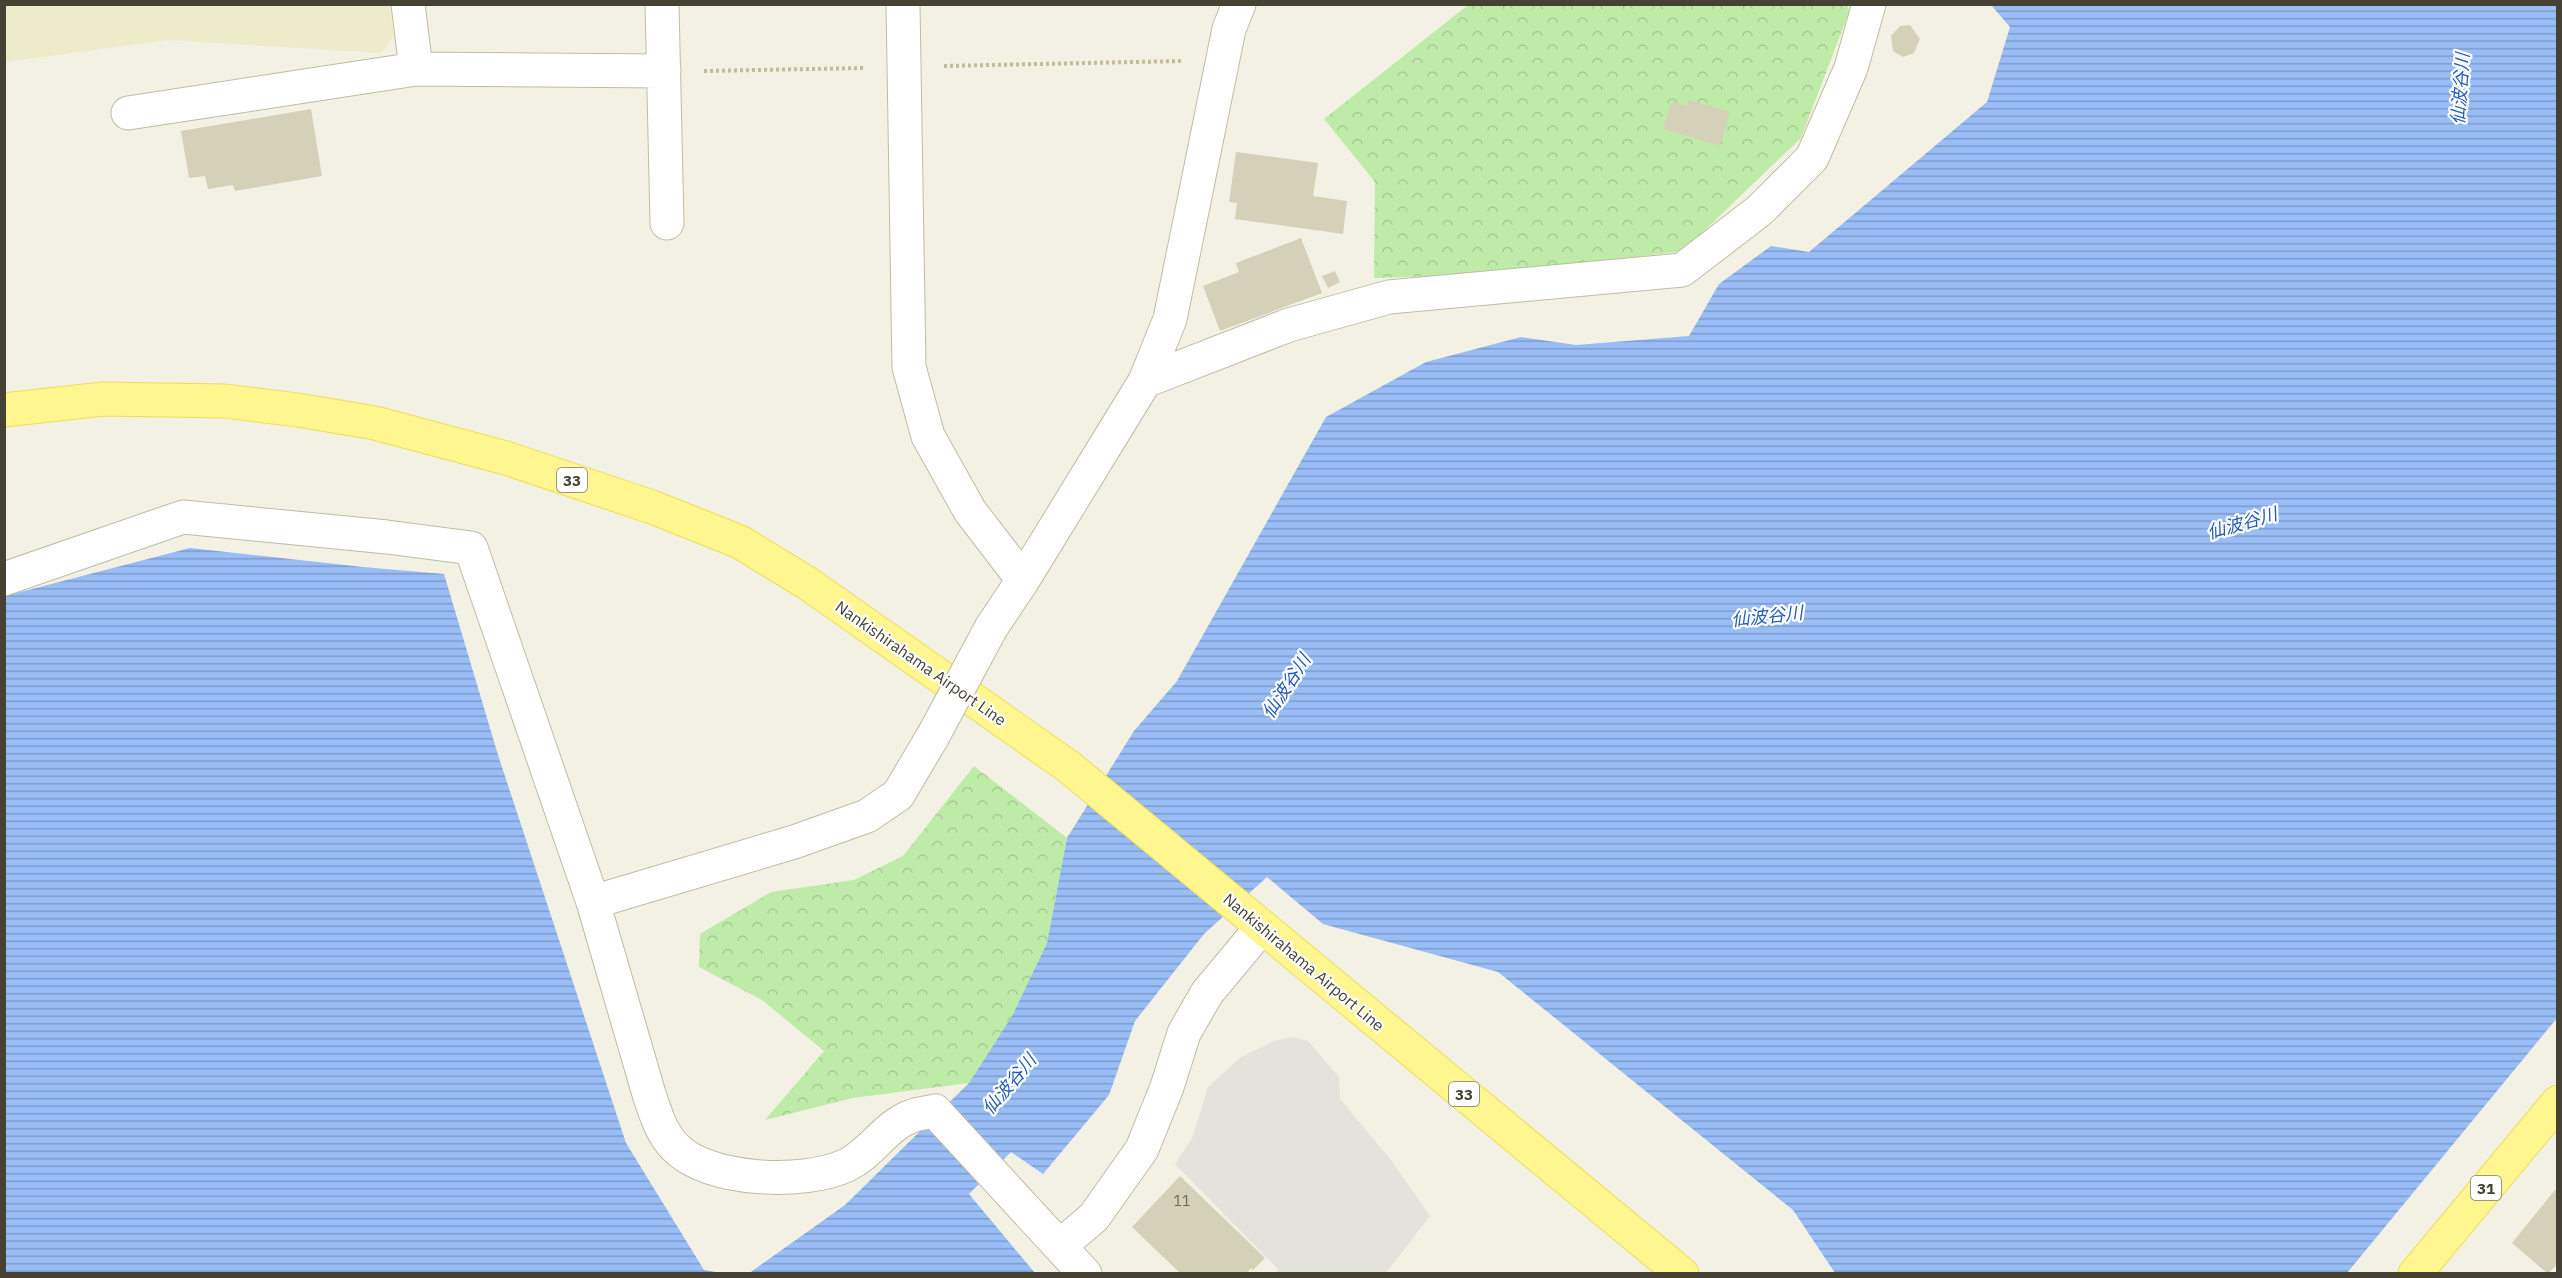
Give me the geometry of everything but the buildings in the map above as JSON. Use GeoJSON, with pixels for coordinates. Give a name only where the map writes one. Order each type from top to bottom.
{"type":"FeatureCollection","features":[{"type":"Feature","properties":{"kind":"main road","name":"Nankishirahama Airport Line"},"geometry":{"type":"LineString","coordinates":[[4,410],[103,399],[225,401],[375,423],[506,458],[652,507],[740,542],[767,556],[1069,767],[1682,1274]]}},
{"type":"Feature","properties":{"kind":"main road","name":"31"},"geometry":{"type":"LineString","coordinates":[[2415,1274],[2558,1102]]}},
{"type":"Feature","properties":{"kind":"street"},"geometry":{"type":"LineString","coordinates":[[408,4],[416,69]]}},
{"type":"Feature","properties":{"kind":"street"},"geometry":{"type":"LineString","coordinates":[[662,4],[667,223]]}},
{"type":"Feature","properties":{"kind":"street"},"geometry":{"type":"LineString","coordinates":[[903,4],[909,367],[928,436],[970,511],[1023,580]]}},
{"type":"Feature","properties":{"kind":"street"},"geometry":{"type":"LineString","coordinates":[[593,902],[783,846],[867,816],[898,795],[933,736],[991,628],[1145,381],[1170,319],[1229,29],[1239,4]]}},
{"type":"Feature","properties":{"kind":"street"},"geometry":{"type":"LineString","coordinates":[[1145,381],[1289,326],[1389,297],[1682,270],[1760,210],[1812,158],[1851,68],[1869,4]]}},
{"type":"Feature","properties":{"kind":"street"},"geometry":{"type":"LineString","coordinates":[[128,113],[416,69],[664,71]]}},
{"type":"Feature","properties":{"kind":"street"},"geometry":{"type":"LineString","coordinates":[[4,579],[183,518],[387,537],[471,548],[593,902],[659,1124],[675,1148],[722,1171],[746,1176],[796,1178],[825,1173],[847,1165],[871,1150],[888,1132],[911,1116],[935,1111],[998,1176],[1085,1274]]}},
{"type":"Feature","properties":{"kind":"street"},"geometry":{"type":"LineString","coordinates":[[1060,1246],[1094,1217],[1142,1149],[1167,1087],[1184,1034],[1207,993],[1255,921]]}},
{"type":"Feature","properties":{"kind":"path"},"geometry":{"type":"LineString","coordinates":[[664,71],[1188,61]]}},
{"type":"Feature","properties":{"kind":"shaded area"},"geometry":{"type":"Polygon","coordinates":[[[4,5],[389,5],[394,36],[381,53],[168,40],[5,62],[4,5]]]}},
{"type":"Feature","properties":{"kind":"shaded area"},"geometry":{"type":"Polygon","coordinates":[[[1293,1037],[1308,1041],[1339,1077],[1340,1099],[1391,1160],[1430,1216],[1386,1273],[1275,1273],[1278,1269],[1175,1164],[1192,1139],[1208,1087],[1241,1057],[1274,1041],[1293,1037]]]}},
{"type":"Feature","properties":{"kind":"green space"},"geometry":{"type":"Polygon","coordinates":[[[1468,5],[1848,5],[1849,12],[1801,138],[1683,251],[1499,274],[1374,278],[1375,182],[1324,119],[1468,5]]]}},
{"type":"Feature","properties":{"kind":"green space"},"geometry":{"type":"Polygon","coordinates":[[[974,766],[1067,838],[1047,943],[1012,1016],[969,1083],[853,1098],[765,1120],[824,1051],[762,1000],[699,967],[700,934],[771,892],[854,880],[903,856],[974,766]]]}},
{"type":"Feature","properties":{"kind":"water","name":"仙波谷川"},"geometry":{"type":"Polygon","coordinates":[[[1991,5],[2557,5],[2557,1018],[2347,1273],[1835,1273],[1793,1210],[1498,972],[1323,924],[1267,877],[1204,934],[1135,1021],[1109,1095],[1043,1174],[1011,1152],[969,1194],[1035,1273],[748,1274],[845,1205],[969,1083],[1012,1016],[1047,943],[1067,838],[1134,731],[1177,681],[1326,417],[1426,362],[1521,337],[1576,345],[1689,336],[1719,284],[1771,246],[1809,252],[1987,102],[2010,27],[1991,5]]]}},
{"type":"Feature","properties":{"kind":"water"},"geometry":{"type":"Polygon","coordinates":[[[190,548],[444,574],[498,755],[626,1143],[704,1270],[721,1273],[5,1273],[5,596],[190,548]]]}}]}
